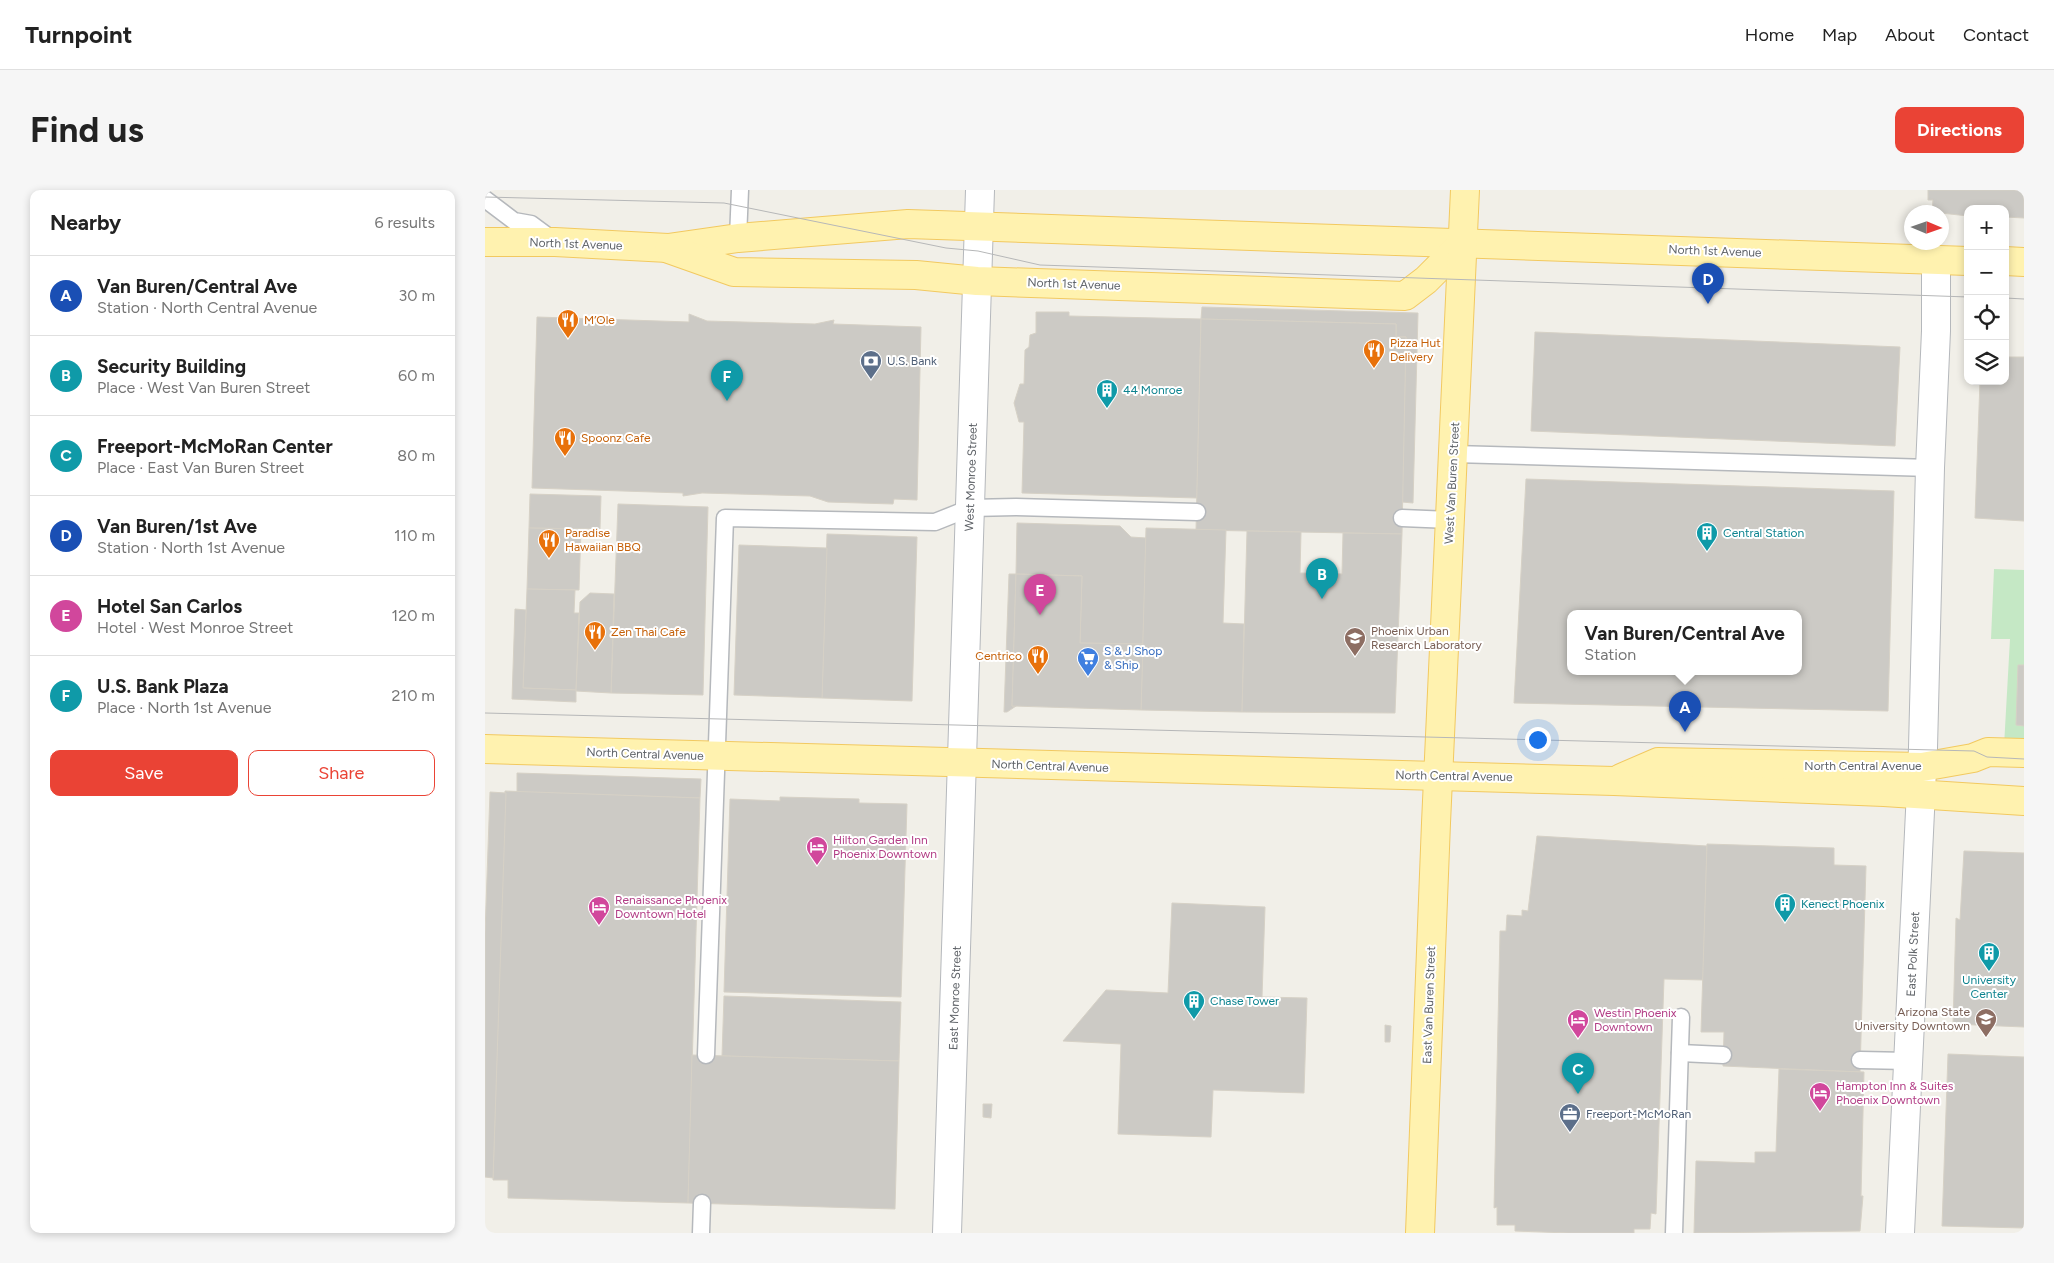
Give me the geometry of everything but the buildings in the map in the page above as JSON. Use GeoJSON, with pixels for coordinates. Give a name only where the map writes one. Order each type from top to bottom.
{"type":"FeatureCollection","features":[{"type":"Feature","properties":{"kind":"main road","name":"West Van Buren Street"},"geometry":{"type":"LineString","coordinates":[[1438,777],[1465,190]]}},
{"type":"Feature","properties":{"kind":"main road","name":"North 1st Avenue"},"geometry":{"type":"LineString","coordinates":[[485,242],[555,242],[668,248],[738,238],[908,224],[1964,260]]}},
{"type":"Feature","properties":{"kind":"main road","name":"North 1st Avenue"},"geometry":{"type":"LineString","coordinates":[[668,248],[734,272],[916,275],[977,281],[1405,296],[1427,280],[1463,243]]}},
{"type":"Feature","properties":{"kind":"main road"},"geometry":{"type":"LineString","coordinates":[[2009,261],[2024,262]]}},
{"type":"Feature","properties":{"kind":"main road","name":"North Central Avenue"},"geometry":{"type":"LineString","coordinates":[[485,749],[1438,777],[1614,780],[1921,794],[2024,801]]}},
{"type":"Feature","properties":{"kind":"main road","name":"North Central Avenue"},"geometry":{"type":"LineString","coordinates":[[1614,780],[1658,762],[1922,767],[1973,758],[1988,752],[2024,753]]}},
{"type":"Feature","properties":{"kind":"main road","name":"East Van Buren Street"},"geometry":{"type":"LineString","coordinates":[[1420,1233],[1438,777]]}},
{"type":"Feature","properties":{"kind":"street","name":"West Monroe Street"},"geometry":{"type":"LineString","coordinates":[[962,763],[980,190]]}},
{"type":"Feature","properties":{"kind":"street","name":"East Polk Street"},"geometry":{"type":"LineString","coordinates":[[1900,1233],[1922,767],[1930,468],[1936,331],[1935,260]]}},
{"type":"Feature","properties":{"kind":"street","name":"East Monroe Street"},"geometry":{"type":"LineString","coordinates":[[947,1233],[962,763]]}},
{"type":"Feature","properties":{"kind":"lane"},"geometry":{"type":"LineString","coordinates":[[738,238],[740,190]]}},
{"type":"Feature","properties":{"kind":"lane"},"geometry":{"type":"LineString","coordinates":[[485,199],[514,221],[531,224],[555,242]]}},
{"type":"Feature","properties":{"kind":"lane"},"geometry":{"type":"LineString","coordinates":[[1454,454],[1930,468]]}},
{"type":"Feature","properties":{"kind":"lane"},"geometry":{"type":"LineString","coordinates":[[706,1055],[725,518],[935,522],[970,508],[1016,507],[1197,512]]}},
{"type":"Feature","properties":{"kind":"lane"},"geometry":{"type":"LineString","coordinates":[[1402,518],[1449,520]]}},
{"type":"Feature","properties":{"kind":"lane"},"geometry":{"type":"LineString","coordinates":[[1674,1233],[1681,1017]]}},
{"type":"Feature","properties":{"kind":"lane"},"geometry":{"type":"LineString","coordinates":[[1680,1053],[1723,1054]]}},
{"type":"Feature","properties":{"kind":"lane"},"geometry":{"type":"LineString","coordinates":[[1860,1060],[1908,1061]]}},
{"type":"Feature","properties":{"kind":"lane"},"geometry":{"type":"LineString","coordinates":[[701,1233],[702,1203]]}},
{"type":"Feature","properties":{"kind":"green space"},"geometry":{"type":"Polygon","coordinates":[[[1994,569],[2024,570],[2024,746],[2004,746],[2010,639],[1991,639],[1994,569]]]}},
{"type":"Feature","properties":{"kind":"tram line"},"geometry":{"type":"LineString","coordinates":[[485,197],[724,203],[946,248],[978,251],[1040,265],[1964,297]]}},
{"type":"Feature","properties":{"kind":"tram line"},"geometry":{"type":"LineString","coordinates":[[2009,298],[2024,299]]}},
{"type":"Feature","properties":{"kind":"tram line"},"geometry":{"type":"LineString","coordinates":[[485,713],[1974,751],[1987,757],[2024,759]]}},
{"type":"Feature","properties":{"kind":"place","name":"Van Buren/1st Ave"},"geometry":{"type":"Point","coordinates":[1708,304]}},
{"type":"Feature","properties":{"kind":"place","name":"M’Ole"},"geometry":{"type":"Point","coordinates":[568,339]}},
{"type":"Feature","properties":{"kind":"place","name":"Pizza Hut Delivery"},"geometry":{"type":"Point","coordinates":[1374,369]}},
{"type":"Feature","properties":{"kind":"place","name":"U.S. Bank"},"geometry":{"type":"Point","coordinates":[871,380]}},
{"type":"Feature","properties":{"kind":"place","name":"U.S. Bank Plaza"},"geometry":{"type":"Point","coordinates":[727,401]}},
{"type":"Feature","properties":{"kind":"place","name":"44 Monroe"},"geometry":{"type":"Point","coordinates":[1107,409]}},
{"type":"Feature","properties":{"kind":"place","name":"Spoonz Cafe"},"geometry":{"type":"Point","coordinates":[565,457]}},
{"type":"Feature","properties":{"kind":"place","name":"Central Station"},"geometry":{"type":"Point","coordinates":[1707,552]}},
{"type":"Feature","properties":{"kind":"place","name":"Paradise Hawaiian BBQ"},"geometry":{"type":"Point","coordinates":[549,559]}},
{"type":"Feature","properties":{"kind":"place","name":"Security Building"},"geometry":{"type":"Point","coordinates":[1322,599]}},
{"type":"Feature","properties":{"kind":"place","name":"Hotel San Carlos"},"geometry":{"type":"Point","coordinates":[1040,615]}},
{"type":"Feature","properties":{"kind":"place","name":"Zen Thai Cafe"},"geometry":{"type":"Point","coordinates":[595,651]}},
{"type":"Feature","properties":{"kind":"place","name":"Phoenix Urban Research Laboratory"},"geometry":{"type":"Point","coordinates":[1355,657]}},
{"type":"Feature","properties":{"kind":"place","name":"Centrico"},"geometry":{"type":"Point","coordinates":[1038,675]}},
{"type":"Feature","properties":{"kind":"place","name":"S & J Shop & Ship"},"geometry":{"type":"Point","coordinates":[1088,677]}},
{"type":"Feature","properties":{"kind":"place","name":"Van Buren/Central Ave"},"geometry":{"type":"Point","coordinates":[1685,732]}},
{"type":"Feature","properties":{"kind":"place","name":"Hilton Garden Inn Phoenix Downtown"},"geometry":{"type":"Point","coordinates":[817,866]}},
{"type":"Feature","properties":{"kind":"place","name":"Kenect Phoenix"},"geometry":{"type":"Point","coordinates":[1785,923]}},
{"type":"Feature","properties":{"kind":"place","name":"Renaissance Phoenix Downtown Hotel"},"geometry":{"type":"Point","coordinates":[599,926]}},
{"type":"Feature","properties":{"kind":"place","name":"University Center"},"geometry":{"type":"Point","coordinates":[1989,972]}},
{"type":"Feature","properties":{"kind":"place","name":"Chase Tower"},"geometry":{"type":"Point","coordinates":[1194,1020]}},
{"type":"Feature","properties":{"kind":"place","name":"Arizona State University Downtown"},"geometry":{"type":"Point","coordinates":[1986,1038]}},
{"type":"Feature","properties":{"kind":"place","name":"Westin Phoenix Downtown"},"geometry":{"type":"Point","coordinates":[1578,1039]}},
{"type":"Feature","properties":{"kind":"place","name":"Freeport-McMoRan Center"},"geometry":{"type":"Point","coordinates":[1578,1094]}},
{"type":"Feature","properties":{"kind":"place","name":"Hampton Inn & Suites Phoenix Downtown"},"geometry":{"type":"Point","coordinates":[1820,1112]}},
{"type":"Feature","properties":{"kind":"place","name":"Freeport-McMoRan"},"geometry":{"type":"Point","coordinates":[1570,1133]}}]}
